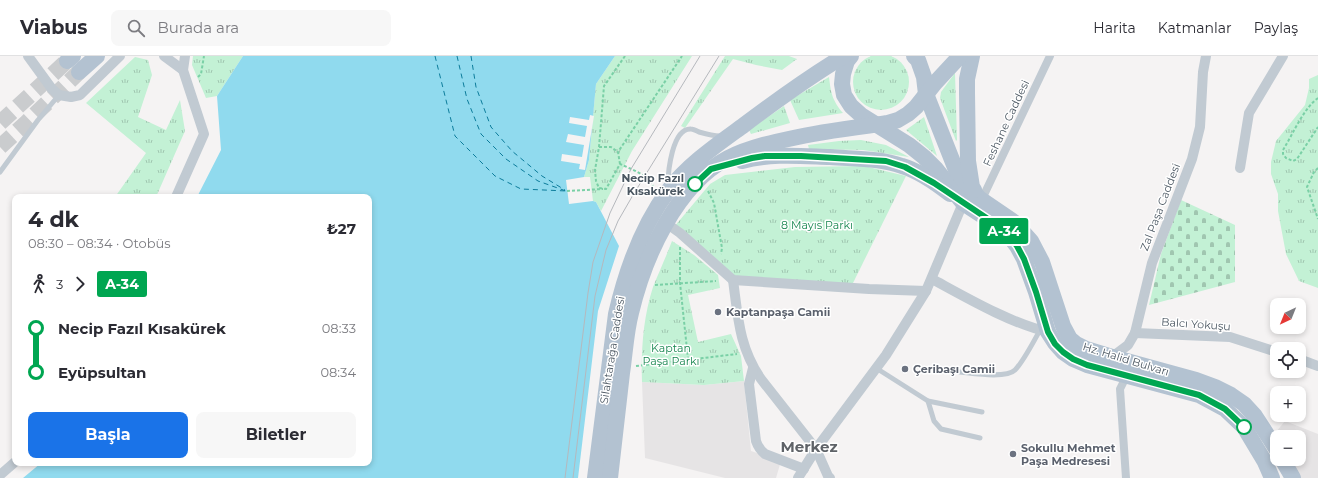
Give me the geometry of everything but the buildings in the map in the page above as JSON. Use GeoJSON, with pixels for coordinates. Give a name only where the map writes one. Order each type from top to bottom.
{"type":"FeatureCollection","features":[{"type":"Feature","properties":{"kind":"main road"},"geometry":{"type":"LineString","coordinates":[[79,72],[97,56]]}},
{"type":"Feature","properties":{"kind":"main road","name":"Silahtarağa Caddesi"},"geometry":{"type":"LineString","coordinates":[[595,478],[618,307],[632,259],[664,196],[684,174],[727,137],[782,96],[844,56]]}},
{"type":"Feature","properties":{"kind":"main road","name":"Hz. Halid Bulvarı"},"geometry":{"type":"LineString","coordinates":[[851,56],[847,61],[842,84],[844,95],[851,106],[861,115],[909,144],[936,168],[963,203],[1000,227],[1017,246],[1036,292],[1044,331],[1055,344],[1073,359],[1087,365],[1199,395],[1225,409],[1244,427],[1266,462],[1272,478]]}},
{"type":"Feature","properties":{"kind":"main road","name":"Hz. Halid Bulvarı"},"geometry":{"type":"LineString","coordinates":[[914,56],[918,60],[924,77],[926,94],[956,170],[969,187],[981,198],[1014,222],[1031,241],[1042,262],[1063,326],[1070,339],[1086,349],[1196,380],[1231,395],[1244,404],[1255,416],[1270,439]]}},
{"type":"Feature","properties":{"kind":"main road","name":"Silahtarağa Caddesi"},"geometry":{"type":"LineString","coordinates":[[610,478],[628,324],[639,286],[655,245],[666,223],[682,198],[706,173],[728,158],[749,149],[815,134],[898,120],[916,107],[960,56]]}},
{"type":"Feature","properties":{"kind":"main road"},"geometry":{"type":"LineString","coordinates":[[972,56],[967,79],[968,161],[972,187],[981,198]]}},
{"type":"Feature","properties":{"kind":"main road"},"geometry":{"type":"LineString","coordinates":[[706,173],[752,158],[765,156],[801,156],[886,161],[905,167],[925,177],[963,203]]}},
{"type":"Feature","properties":{"kind":"main road"},"geometry":{"type":"LineString","coordinates":[[1286,466],[1293,478]]}},
{"type":"Feature","properties":{"kind":"street"},"geometry":{"type":"LineString","coordinates":[[28,56],[52,90],[59,95],[71,98],[80,95],[120,56]]}},
{"type":"Feature","properties":{"kind":"street"},"geometry":{"type":"LineString","coordinates":[[164,56],[183,70]]}},
{"type":"Feature","properties":{"kind":"street"},"geometry":{"type":"LineString","coordinates":[[177,194],[204,134],[183,70],[185,56]]}},
{"type":"Feature","properties":{"kind":"street","name":"Feshane Caddesi"},"geometry":{"type":"LineString","coordinates":[[981,198],[1050,56]]}},
{"type":"Feature","properties":{"kind":"street","name":"Zal Paşa Caddesi"},"geometry":{"type":"LineString","coordinates":[[1112,357],[1128,345],[1135,333],[1152,263],[1192,159],[1200,127],[1203,72],[1206,56]]}},
{"type":"Feature","properties":{"kind":"street"},"geometry":{"type":"LineString","coordinates":[[1240,168],[1249,113],[1283,56]]}},
{"type":"Feature","properties":{"kind":"street"},"geometry":{"type":"LineString","coordinates":[[798,478],[816,449],[886,355],[926,291],[963,203]]}},
{"type":"Feature","properties":{"kind":"street"},"geometry":{"type":"LineString","coordinates":[[666,223],[733,280],[869,289],[926,291]]}},
{"type":"Feature","properties":{"kind":"street"},"geometry":{"type":"LineString","coordinates":[[932,279],[1032,328],[1044,331]]}},
{"type":"Feature","properties":{"kind":"street"},"geometry":{"type":"LineString","coordinates":[[733,280],[738,326],[746,353],[753,368],[816,449],[828,477]]}},
{"type":"Feature","properties":{"kind":"street","name":"Balcı Yokuşu"},"geometry":{"type":"LineString","coordinates":[[1135,333],[1230,337],[1270,350]]}},
{"type":"Feature","properties":{"kind":"street"},"geometry":{"type":"LineString","coordinates":[[1306,362],[1318,366]]}},
{"type":"Feature","properties":{"kind":"street"},"geometry":{"type":"LineString","coordinates":[[753,368],[749,384],[756,441],[760,450],[765,454],[804,469]]}},
{"type":"Feature","properties":{"kind":"street"},"geometry":{"type":"LineString","coordinates":[[1126,478],[1120,389],[1127,375]]}},
{"type":"Feature","properties":{"kind":"street"},"geometry":{"type":"LineString","coordinates":[[0,475],[12,465]]}},
{"type":"Feature","properties":{"kind":"lane"},"geometry":{"type":"LineString","coordinates":[[0,172],[38,120],[59,95]]}},
{"type":"Feature","properties":{"kind":"lane"},"geometry":{"type":"LineString","coordinates":[[664,196],[673,148],[683,131],[690,129],[711,136],[727,137]]}},
{"type":"Feature","properties":{"kind":"lane"},"geometry":{"type":"LineString","coordinates":[[959,372],[1003,375],[1014,371],[1044,331]]}},
{"type":"Feature","properties":{"kind":"lane"},"geometry":{"type":"LineString","coordinates":[[876,368],[928,401],[982,412]]}},
{"type":"Feature","properties":{"kind":"lane"},"geometry":{"type":"LineString","coordinates":[[928,401],[934,421],[941,429],[980,438]]}},
{"type":"Feature","properties":{"kind":"path"},"geometry":{"type":"LineString","coordinates":[[188,86],[201,74],[204,56]]}},
{"type":"Feature","properties":{"kind":"path"},"geometry":{"type":"LineString","coordinates":[[606,189],[599,188],[596,181],[595,170],[599,147],[604,86],[625,56]]}},
{"type":"Feature","properties":{"kind":"path"},"geometry":{"type":"LineString","coordinates":[[606,189],[620,164],[618,152],[682,56]]}},
{"type":"Feature","properties":{"kind":"path"},"geometry":{"type":"LineString","coordinates":[[1318,99],[1313,102],[1306,112],[1283,150],[1283,154],[1286,158],[1293,161],[1297,159],[1318,127]]}},
{"type":"Feature","properties":{"kind":"path"},"geometry":{"type":"LineString","coordinates":[[599,147],[611,147],[618,152]]}},
{"type":"Feature","properties":{"kind":"path"},"geometry":{"type":"LineString","coordinates":[[620,164],[651,181],[664,196]]}},
{"type":"Feature","properties":{"kind":"path"},"geometry":{"type":"LineString","coordinates":[[1318,168],[1314,172],[1307,187],[1318,219]]}},
{"type":"Feature","properties":{"kind":"path"},"geometry":{"type":"LineString","coordinates":[[706,173],[714,203],[722,248],[719,267]]}},
{"type":"Feature","properties":{"kind":"path"},"geometry":{"type":"LineString","coordinates":[[568,191],[606,189]]}},
{"type":"Feature","properties":{"kind":"path"},"geometry":{"type":"LineString","coordinates":[[680,234],[680,283],[688,359]]}},
{"type":"Feature","properties":{"kind":"path"},"geometry":{"type":"LineString","coordinates":[[639,286],[733,280]]}},
{"type":"Feature","properties":{"kind":"path"},"geometry":{"type":"LineString","coordinates":[[623,367],[746,353]]}},
{"type":"Feature","properties":{"kind":"shaded area"},"geometry":{"type":"Polygon","coordinates":[[[744,381],[751,451],[781,461],[776,478],[725,478],[645,458],[642,382],[704,385],[744,381]]]}},
{"type":"Feature","properties":{"kind":"shaded area"},"geometry":{"type":"Polygon","coordinates":[[[1284,422],[1288,422],[1318,434],[1318,478],[1297,478],[1290,466],[1306,466],[1306,430],[1278,430],[1284,422]]]}},
{"type":"Feature","properties":{"kind":"green space"},"geometry":{"type":"Polygon","coordinates":[[[881,54],[892,57],[901,62],[906,71],[909,82],[906,93],[901,102],[892,107],[881,110],[870,107],[861,102],[856,93],[853,82],[856,71],[861,62],[870,57],[881,54]]]}},
{"type":"Feature","properties":{"kind":"green space"},"geometry":{"type":"Polygon","coordinates":[[[193,56],[243,56],[217,96],[206,98],[192,65],[193,56]]]}},
{"type":"Feature","properties":{"kind":"green space"},"geometry":{"type":"Polygon","coordinates":[[[615,56],[692,56],[632,151],[601,211],[596,202],[593,201],[590,177],[584,177],[589,160],[596,84],[615,56]]]}},
{"type":"Feature","properties":{"kind":"green space"},"geometry":{"type":"Polygon","coordinates":[[[725,56],[789,56],[797,59],[782,70],[733,59],[685,128],[681,126],[725,56]]]}},
{"type":"Feature","properties":{"kind":"green space"},"geometry":{"type":"Polygon","coordinates":[[[135,57],[148,60],[152,75],[138,117],[166,130],[180,100],[185,131],[157,194],[117,194],[146,153],[86,103],[135,57]]]}},
{"type":"Feature","properties":{"kind":"green space"},"geometry":{"type":"Polygon","coordinates":[[[955,73],[956,141],[940,98],[941,92],[955,73]]]}},
{"type":"Feature","properties":{"kind":"green space"},"geometry":{"type":"Polygon","coordinates":[[[1318,75],[1318,288],[1299,281],[1286,254],[1278,211],[1278,194],[1271,174],[1271,162],[1276,141],[1305,105],[1309,88],[1309,79],[1318,75]]]}},
{"type":"Feature","properties":{"kind":"green space"},"geometry":{"type":"Polygon","coordinates":[[[829,77],[830,88],[836,104],[843,113],[799,120],[790,100],[829,77]]]}},
{"type":"Feature","properties":{"kind":"green space"},"geometry":{"type":"Polygon","coordinates":[[[784,106],[790,123],[751,134],[749,130],[784,106]]]}},
{"type":"Feature","properties":{"kind":"green space"},"geometry":{"type":"Polygon","coordinates":[[[924,117],[937,156],[906,130],[924,117]]]}},
{"type":"Feature","properties":{"kind":"green space"},"geometry":{"type":"Polygon","coordinates":[[[861,140],[886,145],[909,157],[863,150],[809,149],[808,145],[839,141],[861,140]]]}},
{"type":"Feature","properties":{"kind":"green space","name":"8 Mayıs Parkı"},"geometry":{"type":"Polygon","coordinates":[[[864,166],[906,176],[853,283],[731,282],[674,227],[710,184],[725,175],[795,167],[864,166]]]}},
{"type":"Feature","properties":{"kind":"green space"},"geometry":{"type":"Polygon","coordinates":[[[1181,200],[1235,225],[1235,282],[1149,305],[1161,254],[1181,200]]]}},
{"type":"Feature","properties":{"kind":"green space","name":"Kaptan Paşa Parkı"},"geometry":{"type":"Polygon","coordinates":[[[672,241],[694,255],[718,275],[720,288],[688,295],[698,342],[731,334],[741,356],[744,381],[704,385],[642,382],[642,346],[647,310],[653,287],[672,241]]]}},
{"type":"Feature","properties":{"kind":"water"},"geometry":{"type":"Polygon","coordinates":[[[243,56],[615,56],[596,84],[589,160],[584,177],[566,180],[569,204],[593,201],[596,202],[619,246],[598,311],[578,478],[23,478],[37,466],[372,466],[372,194],[199,194],[221,150],[217,96],[243,56]]]}},
{"type":"Feature","properties":{"kind":"pier"},"geometry":{"type":"Polygon","coordinates":[[[590,115],[594,116],[585,170],[579,169],[580,164],[561,161],[562,154],[582,157],[584,145],[566,142],[568,134],[585,137],[587,126],[569,123],[570,117],[589,120],[590,115]]]}},
{"type":"Feature","properties":{"kind":"ferry route"},"geometry":{"type":"LineString","coordinates":[[435,56],[455,136],[495,176],[521,189],[567,191]]}},
{"type":"Feature","properties":{"kind":"ferry route"},"geometry":{"type":"LineString","coordinates":[[457,56],[467,99],[481,134],[506,159],[538,181],[566,191]]}},
{"type":"Feature","properties":{"kind":"ferry route"},"geometry":{"type":"LineString","coordinates":[[471,56],[476,87],[491,127],[512,151],[542,176],[565,190]]}},
{"type":"Feature","properties":{"kind":"tunnel"},"geometry":{"type":"LineString","coordinates":[[0,123],[67,61]]}},
{"type":"Feature","properties":{"kind":"tunnel"},"geometry":{"type":"LineString","coordinates":[[0,147],[79,72]]}},
{"type":"Feature","properties":{"kind":"tram line"},"geometry":{"type":"LineString","coordinates":[[565,478],[593,262],[610,213],[631,169],[700,56]]}},
{"type":"Feature","properties":{"kind":"tram line"},"geometry":{"type":"LineString","coordinates":[[573,478],[595,296],[606,250],[618,221],[633,195],[719,56]]}},
{"type":"Feature","properties":{"kind":"bus line","name":"A-34"},"geometry":{"type":"LineString","coordinates":[[695,184],[711,169],[765,156],[801,156],[886,161],[905,167],[942,188],[1000,227],[1010,237],[1017,246],[1030,273],[1048,332],[1055,344],[1063,352],[1073,359],[1087,365],[1199,395],[1225,409],[1244,427]]}},
{"type":"Feature","properties":{"kind":"place","name":"Necip Fazıl Kısakürek"},"geometry":{"type":"Point","coordinates":[695,184]}},
{"type":"Feature","properties":{"kind":"place","name":"Kaptanpaşa Camii"},"geometry":{"type":"Point","coordinates":[718,312]}},
{"type":"Feature","properties":{"kind":"place","name":"Çeribaşı Camii"},"geometry":{"type":"Point","coordinates":[905,369]}},
{"type":"Feature","properties":{"kind":"place","name":"Sokullu Mehmet Paşa Medresesi"},"geometry":{"type":"Point","coordinates":[1013,454]}},
{"type":"Feature","properties":{"kind":"district","name":"Merkez"},"geometry":{"type":"Point","coordinates":[809,447]}}]}
